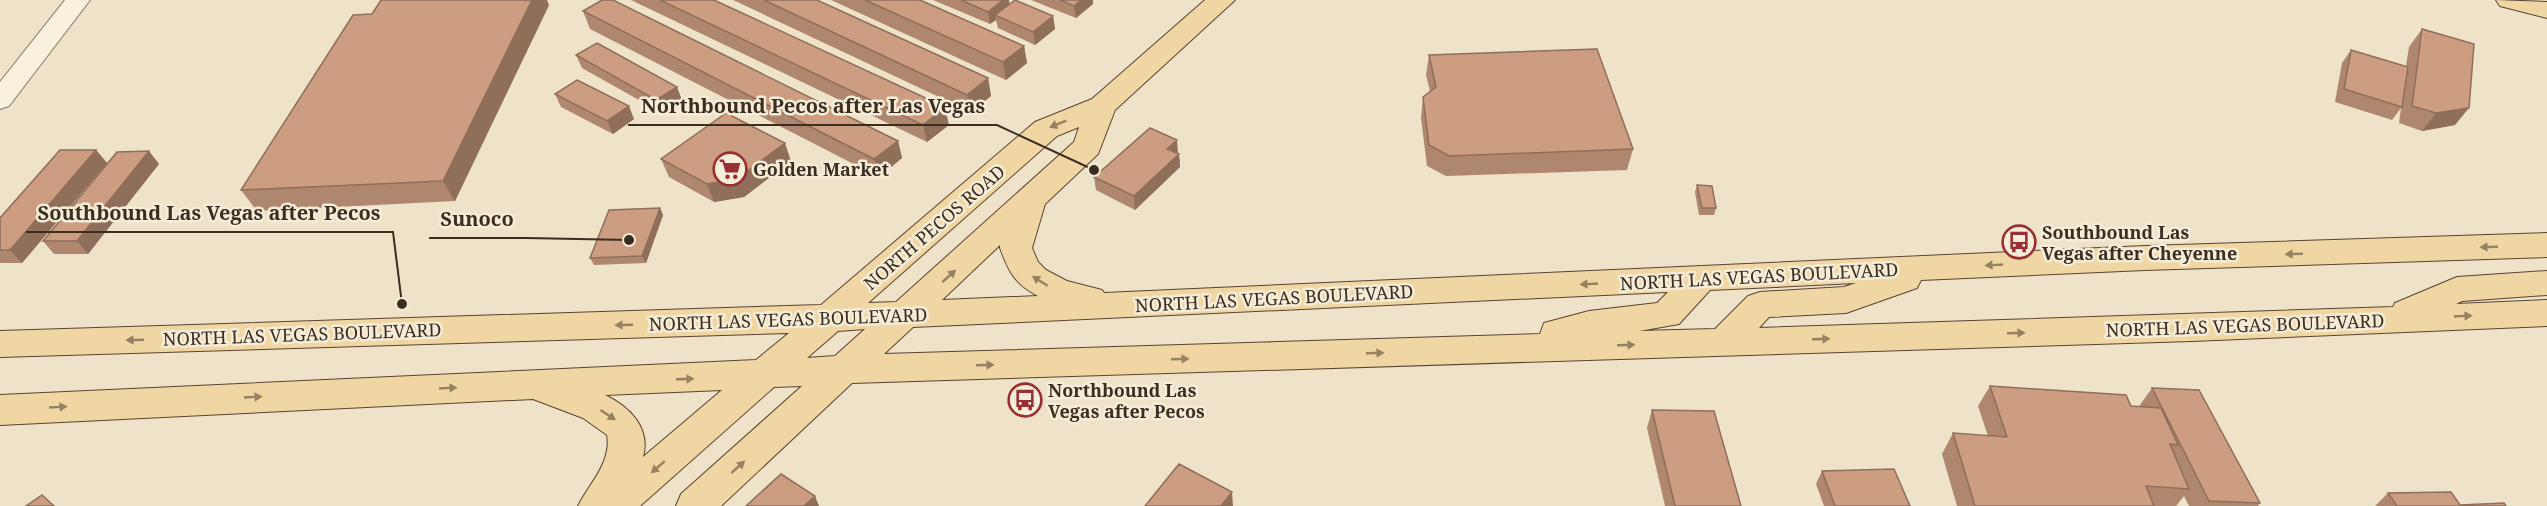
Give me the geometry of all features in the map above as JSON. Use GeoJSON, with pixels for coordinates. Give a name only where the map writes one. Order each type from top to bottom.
{"type":"FeatureCollection","features":[{"type":"Feature","properties":{"kind":"main road","name":"NORTH PECOS ROAD"},"geometry":{"type":"LineString","coordinates":[[614,506],[1046,129],[1102,106],[1221,0]]}},
{"type":"Feature","properties":{"kind":"main road"},"geometry":{"type":"LineString","coordinates":[[2510,0],[2547,10]]}},
{"type":"Feature","properties":{"kind":"main road","name":"NORTH PECOS ROAD"},"geometry":{"type":"LineString","coordinates":[[695,506],[1087,147],[1102,106]]}},
{"type":"Feature","properties":{"kind":"main road"},"geometry":{"type":"LineString","coordinates":[[1030,200],[1016,248],[1024,268],[1034,279],[1058,291],[1115,306]]}},
{"type":"Feature","properties":{"kind":"main road","name":"NORTH LAS VEGAS BOULEVARD"},"geometry":{"type":"LineString","coordinates":[[0,344],[829,318],[2157,258],[2547,246]]}},
{"type":"Feature","properties":{"kind":"main road"},"geometry":{"type":"LineString","coordinates":[[1724,342],[1760,305],[1846,300],[1935,268]]}},
{"type":"Feature","properties":{"kind":"main road"},"geometry":{"type":"LineString","coordinates":[[1484,349],[1589,324],[1667,315],[1700,279]]}},
{"type":"Feature","properties":{"kind":"main road"},"geometry":{"type":"LineString","coordinates":[[2392,319],[2457,289],[2547,283]]}},
{"type":"Feature","properties":{"kind":"main road","name":"NORTH LAS VEGAS BOULEVARD"},"geometry":{"type":"LineString","coordinates":[[0,410],[766,373],[2547,313]]}},
{"type":"Feature","properties":{"kind":"main road"},"geometry":{"type":"LineString","coordinates":[[513,385],[566,395],[603,411],[621,424],[627,443],[617,474],[597,506]]}},
{"type":"Feature","properties":{"kind":"street"},"geometry":{"type":"LineString","coordinates":[[0,100],[78,0]]}},
{"type":"Feature","properties":{"kind":"building"},"geometry":{"type":"Polygon","coordinates":[[[381,0],[532,0],[443,181],[241,190],[353,15],[372,14],[381,0]]]}},
{"type":"Feature","properties":{"kind":"building"},"geometry":{"type":"Polygon","coordinates":[[[602,0],[613,0],[898,141],[874,159],[583,11],[602,0]]]}},
{"type":"Feature","properties":{"kind":"building"},"geometry":{"type":"Polygon","coordinates":[[[660,0],[714,0],[945,107],[923,125],[660,0]]]}},
{"type":"Feature","properties":{"kind":"building"},"geometry":{"type":"Polygon","coordinates":[[[764,0],[817,0],[988,78],[967,95],[764,0]]]}},
{"type":"Feature","properties":{"kind":"building"},"geometry":{"type":"Polygon","coordinates":[[[865,0],[920,0],[1024,46],[1003,62],[865,0]]]}},
{"type":"Feature","properties":{"kind":"building"},"geometry":{"type":"Polygon","coordinates":[[[961,0],[1003,0],[988,12],[961,0]]]}},
{"type":"Feature","properties":{"kind":"building"},"geometry":{"type":"Polygon","coordinates":[[[1015,0],[1053,16],[1033,32],[995,15],[1015,0]]]}},
{"type":"Feature","properties":{"kind":"building"},"geometry":{"type":"Polygon","coordinates":[[[1060,0],[1081,0],[1074,6],[1060,0]]]}},
{"type":"Feature","properties":{"kind":"building"},"geometry":{"type":"Polygon","coordinates":[[[2422,29],[2474,44],[2469,108],[2436,113],[2412,106],[2422,29]]]}},
{"type":"Feature","properties":{"kind":"building"},"geometry":{"type":"Polygon","coordinates":[[[597,43],[677,87],[656,100],[576,55],[597,43]]]}},
{"type":"Feature","properties":{"kind":"building"},"geometry":{"type":"Polygon","coordinates":[[[1597,49],[1633,149],[1449,156],[1429,145],[1423,97],[1436,87],[1429,55],[1597,49]]]}},
{"type":"Feature","properties":{"kind":"building"},"geometry":{"type":"Polygon","coordinates":[[[2351,50],[2408,67],[2402,107],[2344,89],[2351,50]]]}},
{"type":"Feature","properties":{"kind":"building"},"geometry":{"type":"Polygon","coordinates":[[[577,80],[629,106],[607,121],[555,94],[577,80]]]}},
{"type":"Feature","properties":{"kind":"building"},"geometry":{"type":"Polygon","coordinates":[[[726,113],[785,143],[737,179],[707,184],[661,159],[726,113]]]}},
{"type":"Feature","properties":{"kind":"building"},"geometry":{"type":"Polygon","coordinates":[[[1150,128],[1177,140],[1167,149],[1179,154],[1134,196],[1094,177],[1150,128]]]}},
{"type":"Feature","properties":{"kind":"building"},"geometry":{"type":"Polygon","coordinates":[[[60,150],[96,150],[10,250],[0,250],[0,218],[60,150]]]}},
{"type":"Feature","properties":{"kind":"building"},"geometry":{"type":"Polygon","coordinates":[[[149,151],[77,241],[43,241],[117,152],[149,151]]]}},
{"type":"Feature","properties":{"kind":"building"},"geometry":{"type":"Polygon","coordinates":[[[1697,185],[1712,186],[1716,208],[1702,208],[1697,185]]]}},
{"type":"Feature","properties":{"kind":"building"},"geometry":{"type":"Polygon","coordinates":[[[660,208],[642,256],[590,258],[609,210],[660,208]]]}},
{"type":"Feature","properties":{"kind":"building"},"geometry":{"type":"Polygon","coordinates":[[[1990,386],[2126,395],[2131,406],[2161,408],[2178,445],[2170,444],[2189,489],[2146,486],[2154,506],[1975,506],[1953,433],[2007,437],[1990,386]]]}},
{"type":"Feature","properties":{"kind":"building"},"geometry":{"type":"Polygon","coordinates":[[[2152,388],[2199,390],[2260,503],[2209,501],[2152,388]]]}},
{"type":"Feature","properties":{"kind":"building"},"geometry":{"type":"Polygon","coordinates":[[[1652,410],[1714,411],[1741,506],[1675,506],[1652,410]]]}},
{"type":"Feature","properties":{"kind":"building"},"geometry":{"type":"Polygon","coordinates":[[[1179,464],[1232,492],[1221,506],[1145,506],[1179,464]]]}},
{"type":"Feature","properties":{"kind":"building"},"geometry":{"type":"Polygon","coordinates":[[[1894,469],[1910,506],[1835,506],[1822,471],[1894,469]]]}},
{"type":"Feature","properties":{"kind":"building"},"geometry":{"type":"Polygon","coordinates":[[[781,474],[815,496],[804,506],[746,506],[781,474]]]}},
{"type":"Feature","properties":{"kind":"building"},"geometry":{"type":"Polygon","coordinates":[[[2451,492],[2460,505],[2504,503],[2506,506],[2397,506],[2388,493],[2451,492]]]}},
{"type":"Feature","properties":{"kind":"building"},"geometry":{"type":"Polygon","coordinates":[[[42,495],[54,506],[26,506],[42,495]]]}},
{"type":"Feature","properties":{"kind":"place","name":"Golden Market"},"geometry":{"type":"Point","coordinates":[730,169]}},
{"type":"Feature","properties":{"kind":"place","name":"Northbound Pecos after Las Vegas"},"geometry":{"type":"Point","coordinates":[1094,170]}},
{"type":"Feature","properties":{"kind":"place","name":"Sunoco"},"geometry":{"type":"Point","coordinates":[629,240]}},
{"type":"Feature","properties":{"kind":"place","name":"Southbound Las Vegas after Cheyenne"},"geometry":{"type":"Point","coordinates":[2019,242]}},
{"type":"Feature","properties":{"kind":"place","name":"Southbound Las Vegas after Pecos"},"geometry":{"type":"Point","coordinates":[402,304]}},
{"type":"Feature","properties":{"kind":"place","name":"Northbound Las Vegas after Pecos"},"geometry":{"type":"Point","coordinates":[1025,400]}}]}
